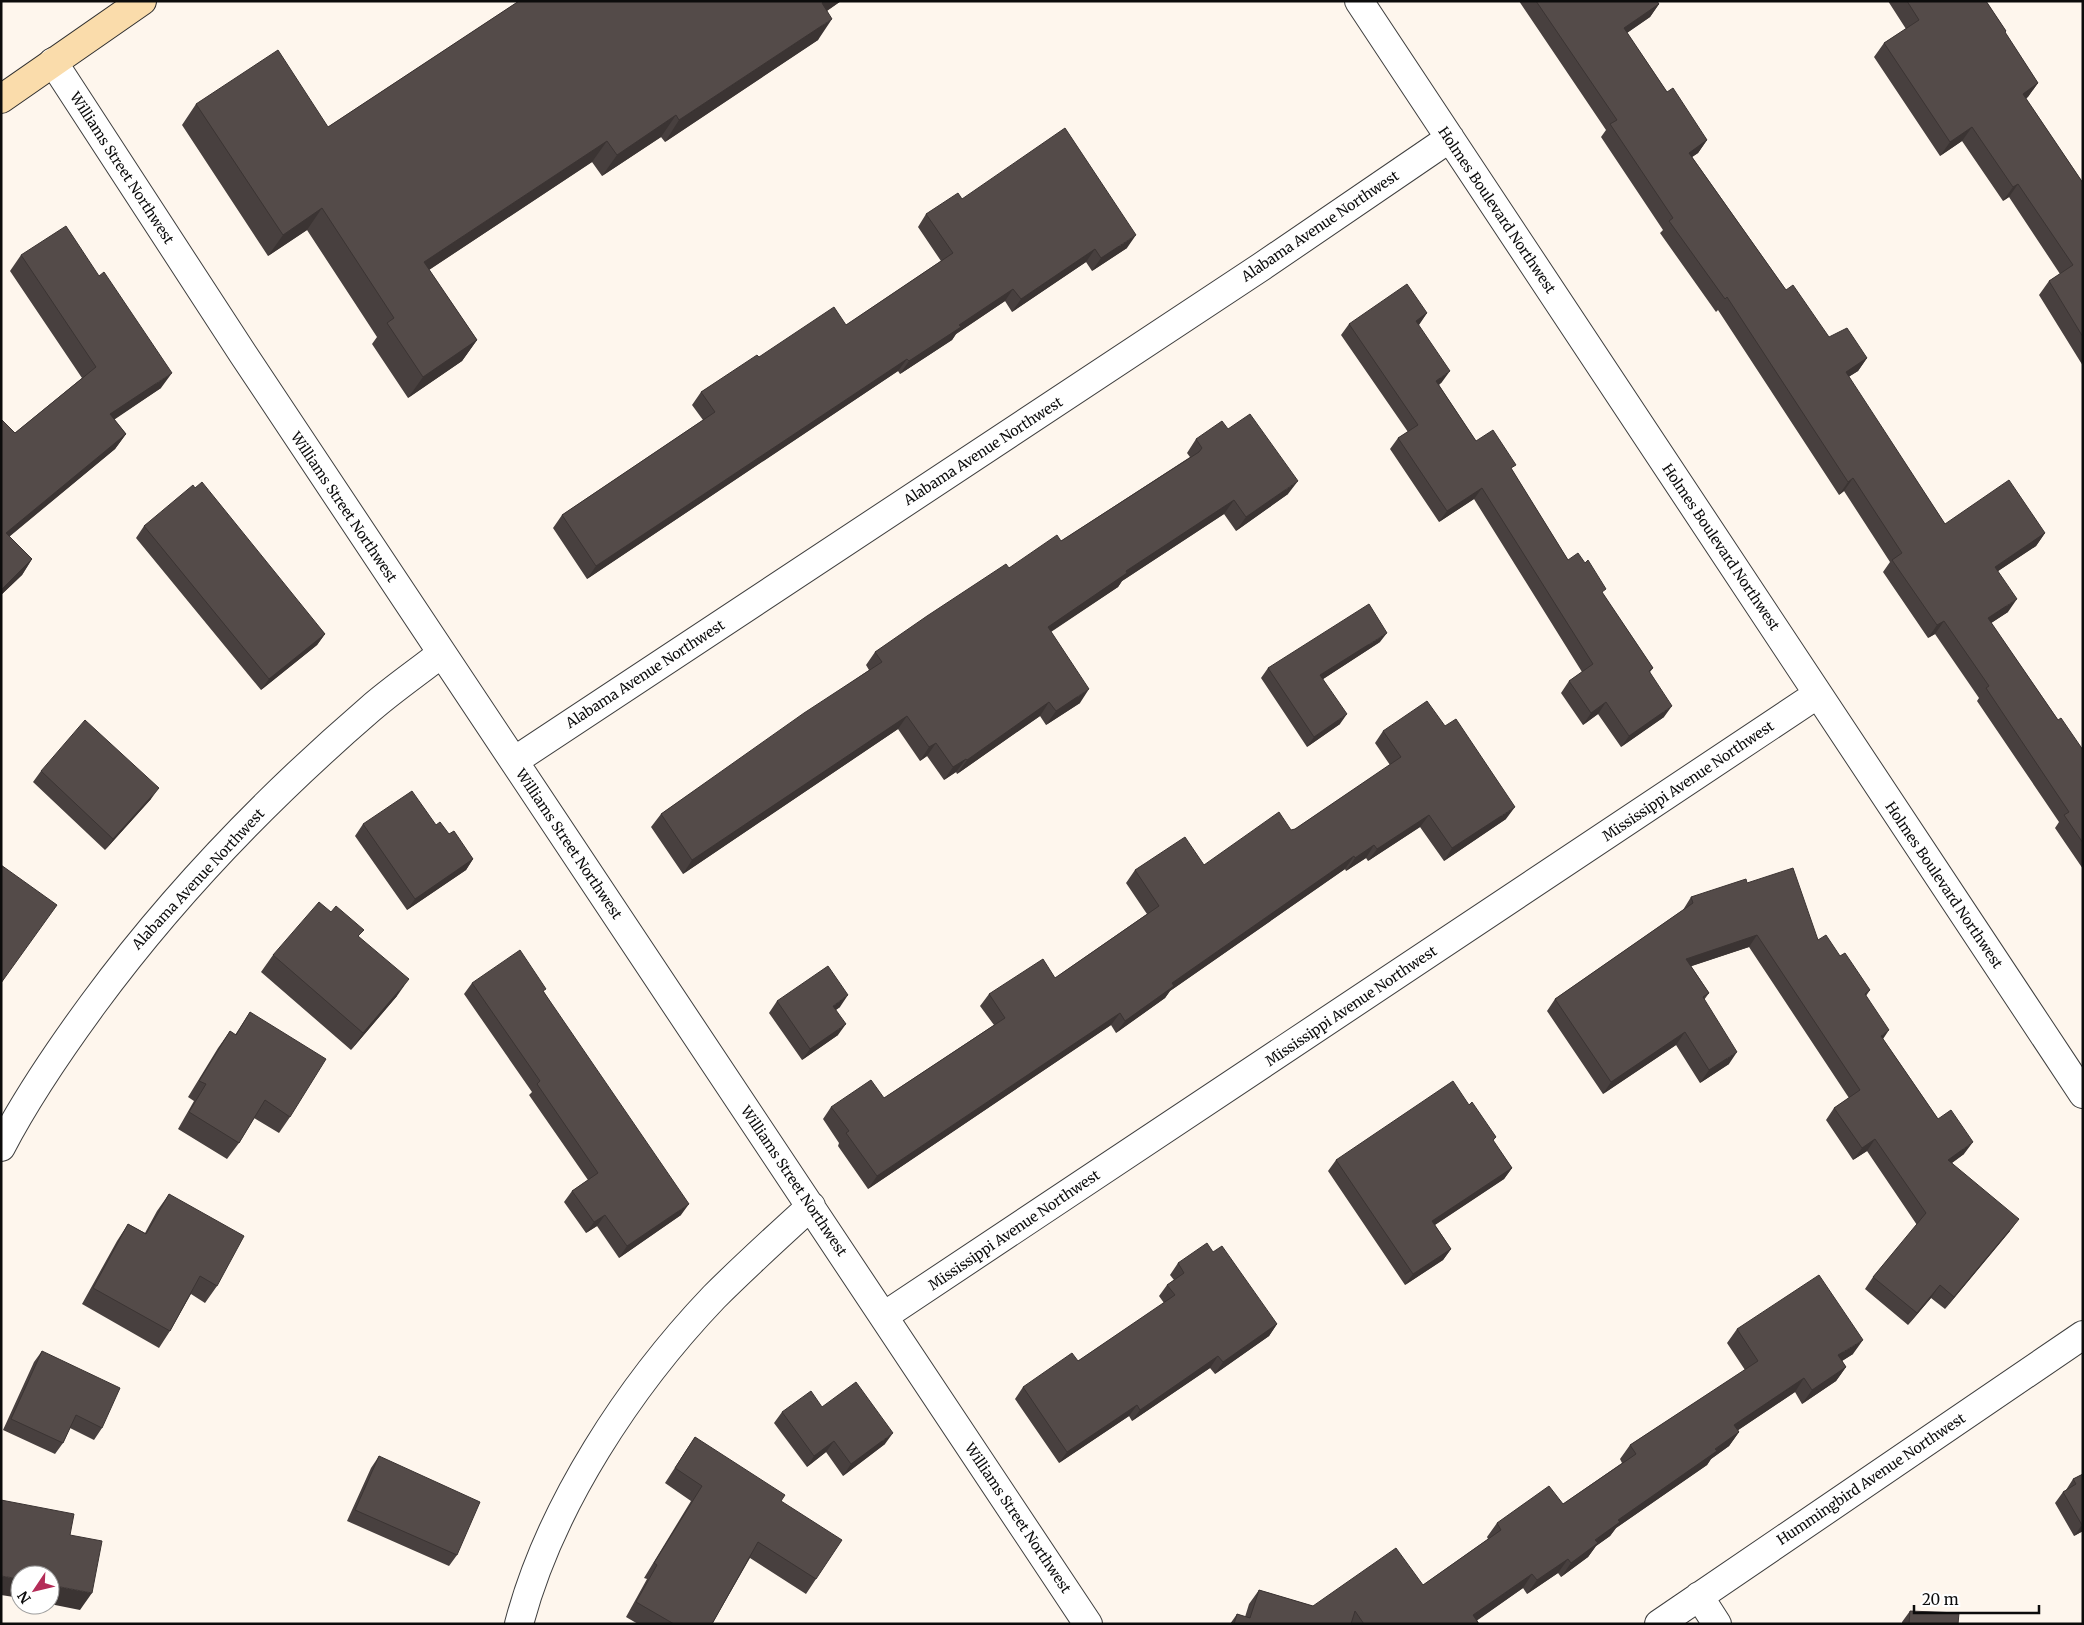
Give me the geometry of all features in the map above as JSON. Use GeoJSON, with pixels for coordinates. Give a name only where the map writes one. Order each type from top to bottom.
{"type":"FeatureCollection","features":[{"type":"Feature","properties":{"kind":"main road"},"geometry":{"type":"LineString","coordinates":[[1,99],[142,1]]}},
{"type":"Feature","properties":{"kind":"street","name":"Holmes Boulevard Northwest"},"geometry":{"type":"LineString","coordinates":[[1359,1],[2083,1094]]}},
{"type":"Feature","properties":{"kind":"street","name":"Williams Street Northwest"},"geometry":{"type":"LineString","coordinates":[[53,62],[248,362],[1088,1624]]}},
{"type":"Feature","properties":{"kind":"street","name":"Alabama Avenue Northwest"},"geometry":{"type":"LineString","coordinates":[[514,761],[1261,267],[1450,138]]}},
{"type":"Feature","properties":{"kind":"street","name":"Alabama Avenue Northwest"},"geometry":{"type":"LineString","coordinates":[[1,1147],[63,1045],[137,945],[180,895],[267,805],[371,708],[442,653]]}},
{"type":"Feature","properties":{"kind":"street","name":"Mississippi Avenue Northwest"},"geometry":{"type":"LineString","coordinates":[[884,1316],[1818,694]]}},
{"type":"Feature","properties":{"kind":"street"},"geometry":{"type":"LineString","coordinates":[[519,1624],[549,1540],[573,1489],[613,1424],[664,1354],[714,1297],[811,1206]]}},
{"type":"Feature","properties":{"kind":"street","name":"Hummingbird Avenue Northwest"},"geometry":{"type":"LineString","coordinates":[[1659,1624],[2083,1335]]}},
{"type":"Feature","properties":{"kind":"street"},"geometry":{"type":"LineString","coordinates":[[1699,1596],[1717,1624]]}},
{"type":"Feature","properties":{"kind":"building"},"geometry":{"type":"Polygon","coordinates":[[[519,1],[824,1],[822,3],[832,19],[679,120],[676,115],[617,155],[607,141],[424,262],[477,340],[423,377],[387,323],[394,318],[322,208],[283,235],[196,104],[278,50],[328,127],[519,1]]]}},
{"type":"Feature","properties":{"kind":"building"},"geometry":{"type":"Polygon","coordinates":[[[1536,1],[1657,1],[1659,4],[1624,28],[1667,92],[1673,88],[1707,140],[1689,153],[1786,290],[1793,285],[1829,337],[1847,328],[1867,358],[1846,372],[1945,524],[2009,480],[2045,533],[1995,567],[2017,599],[1988,618],[2058,720],[2061,718],[2083,750],[2083,843],[2064,815],[2069,812],[1986,688],[1989,686],[1944,621],[1937,625],[1892,560],[1902,553],[1853,478],[1848,482],[1727,297],[1725,299],[1669,221],[1673,218],[1610,124],[1617,120],[1536,1]]]}},
{"type":"Feature","properties":{"kind":"building"},"geometry":{"type":"Polygon","coordinates":[[[1907,1],[1986,1],[2038,83],[2023,94],[2083,183],[2083,337],[2049,281],[2073,265],[2018,184],[2013,187],[1972,127],[1950,142],[1884,43],[1919,20],[1907,1]]]}},
{"type":"Feature","properties":{"kind":"building"},"geometry":{"type":"Polygon","coordinates":[[[1065,128],[1136,235],[1101,258],[1095,249],[1021,299],[1013,289],[959,325],[961,327],[909,361],[907,359],[596,566],[562,515],[715,412],[701,392],[757,355],[759,357],[834,307],[846,325],[953,253],[926,214],[958,193],[962,199],[1065,128]]]}},
{"type":"Feature","properties":{"kind":"building"},"geometry":{"type":"Polygon","coordinates":[[[66,226],[99,276],[104,272],[172,373],[110,414],[126,434],[6,533],[32,559],[1,590],[1,419],[15,433],[96,367],[21,255],[66,226]]]}},
{"type":"Feature","properties":{"kind":"building"},"geometry":{"type":"Polygon","coordinates":[[[1407,284],[1427,313],[1416,321],[1450,371],[1436,381],[1476,441],[1493,430],[1516,465],[1511,468],[1568,560],[1578,553],[1585,563],[1588,560],[1606,589],[1602,592],[1653,668],[1649,671],[1672,706],[1629,736],[1606,702],[1591,713],[1569,681],[1593,664],[1482,488],[1447,511],[1398,438],[1418,425],[1349,324],[1407,284]]]}},
{"type":"Feature","properties":{"kind":"building"},"geometry":{"type":"Polygon","coordinates":[[[1250,414],[1298,481],[1246,517],[1234,500],[1126,571],[1127,573],[1048,627],[1089,689],[1056,711],[1049,702],[967,760],[953,767],[936,743],[929,747],[907,716],[692,860],[661,814],[804,713],[882,662],[875,652],[927,616],[1006,564],[1009,568],[1057,535],[1061,541],[1199,452],[1202,448],[1196,439],[1222,421],[1228,429],[1250,414]]]}},
{"type":"Feature","properties":{"kind":"building"},"geometry":{"type":"Polygon","coordinates":[[[202,482],[325,634],[269,679],[144,526],[193,485],[195,488],[202,482]]]}},
{"type":"Feature","properties":{"kind":"building"},"geometry":{"type":"Polygon","coordinates":[[[1369,604],[1387,633],[1320,675],[1347,714],[1314,737],[1268,668],[1369,604]]]}},
{"type":"Feature","properties":{"kind":"building"},"geometry":{"type":"Polygon","coordinates":[[[1427,701],[1445,726],[1456,719],[1515,807],[1452,848],[1429,815],[1377,849],[1374,845],[1355,858],[1354,856],[1172,983],[1174,986],[1125,1021],[1120,1013],[877,1176],[846,1133],[849,1131],[831,1107],[871,1080],[884,1098],[1005,1018],[989,994],[1043,959],[1055,978],[1159,906],[1135,870],[1185,837],[1204,865],[1279,812],[1291,830],[1295,829],[1401,757],[1383,731],[1427,701]]]}},
{"type":"Feature","properties":{"kind":"building"},"geometry":{"type":"Polygon","coordinates":[[[85,720],[159,788],[113,839],[41,771],[85,720]]]}},
{"type":"Feature","properties":{"kind":"building"},"geometry":{"type":"Polygon","coordinates":[[[412,791],[436,825],[440,822],[449,834],[454,831],[473,859],[415,899],[363,824],[412,791]]]}},
{"type":"Feature","properties":{"kind":"building"},"geometry":{"type":"Polygon","coordinates":[[[1,865],[57,905],[1,983],[1,865]]]}},
{"type":"Feature","properties":{"kind":"building"},"geometry":{"type":"Polygon","coordinates":[[[1793,868],[1818,940],[1826,935],[1840,956],[1845,953],[1870,990],[1865,994],[1889,1030],[1881,1036],[1938,1119],[1951,1110],[1973,1142],[1948,1160],[2019,1219],[1954,1297],[1940,1285],[1917,1313],[1873,1277],[1926,1213],[1875,1139],[1862,1148],[1834,1108],[1860,1090],[1757,935],[1686,959],[1709,993],[1703,997],[1737,1052],[1709,1070],[1685,1032],[1611,1082],[1555,999],[1693,903],[1691,897],[1746,879],[1747,883],[1793,868]]]}},
{"type":"Feature","properties":{"kind":"building"},"geometry":{"type":"Polygon","coordinates":[[[319,902],[331,912],[336,906],[364,930],[358,936],[409,979],[363,1033],[273,955],[319,902]]]}},
{"type":"Feature","properties":{"kind":"building"},"geometry":{"type":"Polygon","coordinates":[[[520,950],[546,989],[543,991],[689,1204],[627,1246],[605,1215],[594,1222],[572,1191],[598,1173],[537,1084],[540,1081],[472,983],[520,950]]]}},
{"type":"Feature","properties":{"kind":"building"},"geometry":{"type":"Polygon","coordinates":[[[828,966],[848,995],[833,1006],[846,1024],[810,1049],[777,1001],[828,966]]]}},
{"type":"Feature","properties":{"kind":"building"},"geometry":{"type":"Polygon","coordinates":[[[250,1012],[326,1059],[290,1117],[265,1100],[239,1143],[189,1112],[206,1084],[199,1081],[230,1031],[236,1035],[250,1012]]]}},
{"type":"Feature","properties":{"kind":"building"},"geometry":{"type":"Polygon","coordinates":[[[1453,1081],[1469,1105],[1472,1102],[1496,1137],[1493,1140],[1512,1168],[1432,1221],[1451,1249],[1413,1274],[1336,1160],[1453,1081]]]}},
{"type":"Feature","properties":{"kind":"building"},"geometry":{"type":"Polygon","coordinates":[[[169,1194],[244,1236],[217,1286],[200,1276],[170,1331],[93,1288],[128,1224],[146,1234],[169,1194]]]}},
{"type":"Feature","properties":{"kind":"building"},"geometry":{"type":"Polygon","coordinates":[[[1207,1243],[1213,1252],[1222,1246],[1277,1324],[1223,1362],[1218,1356],[1140,1410],[1137,1405],[1067,1452],[1023,1387],[1072,1353],[1078,1361],[1175,1295],[1167,1285],[1184,1273],[1178,1263],[1207,1243]]]}},
{"type":"Feature","properties":{"kind":"building"},"geometry":{"type":"Polygon","coordinates":[[[1819,1275],[1863,1340],[1838,1355],[1846,1367],[1812,1390],[1804,1378],[1734,1425],[1739,1432],[1715,1449],[1717,1451],[1618,1520],[1620,1522],[1595,1540],[1598,1543],[1571,1563],[1568,1559],[1537,1580],[1532,1574],[1473,1615],[1479,1624],[1364,1624],[1355,1611],[1351,1624],[1234,1624],[1237,1614],[1250,1618],[1259,1590],[1313,1606],[1396,1548],[1423,1585],[1501,1530],[1497,1523],[1549,1486],[1563,1504],[1636,1454],[1630,1445],[1758,1361],[1737,1329],[1819,1275]]]}},
{"type":"Feature","properties":{"kind":"building"},"geometry":{"type":"Polygon","coordinates":[[[42,1351],[120,1388],[102,1428],[76,1415],[63,1443],[11,1419],[42,1351]]]}},
{"type":"Feature","properties":{"kind":"building"},"geometry":{"type":"Polygon","coordinates":[[[856,1382],[893,1433],[851,1464],[834,1441],[814,1456],[782,1412],[811,1391],[822,1407],[856,1382]]]}},
{"type":"Feature","properties":{"kind":"building"},"geometry":{"type":"Polygon","coordinates":[[[695,1437],[785,1495],[781,1501],[842,1540],[816,1579],[758,1542],[712,1624],[674,1624],[636,1602],[657,1565],[654,1563],[702,1486],[675,1468],[695,1437]]]}},
{"type":"Feature","properties":{"kind":"building"},"geometry":{"type":"Polygon","coordinates":[[[379,1456],[480,1502],[457,1555],[355,1510],[379,1456]]]}},
{"type":"Feature","properties":{"kind":"building"},"geometry":{"type":"Polygon","coordinates":[[[2083,1474],[2082,1525],[2063,1492],[2076,1484],[2073,1479],[2083,1474]]]}},
{"type":"Feature","properties":{"kind":"building"},"geometry":{"type":"Polygon","coordinates":[[[1,1500],[74,1514],[70,1535],[102,1541],[92,1593],[60,1587],[60,1565],[10,1565],[10,1577],[1,1576],[1,1500]]]}},
{"type":"Feature","properties":{"kind":"building"},"geometry":{"type":"Polygon","coordinates":[[[1910,1611],[1959,1613],[1958,1624],[1909,1624],[1910,1611]]]}}]}
